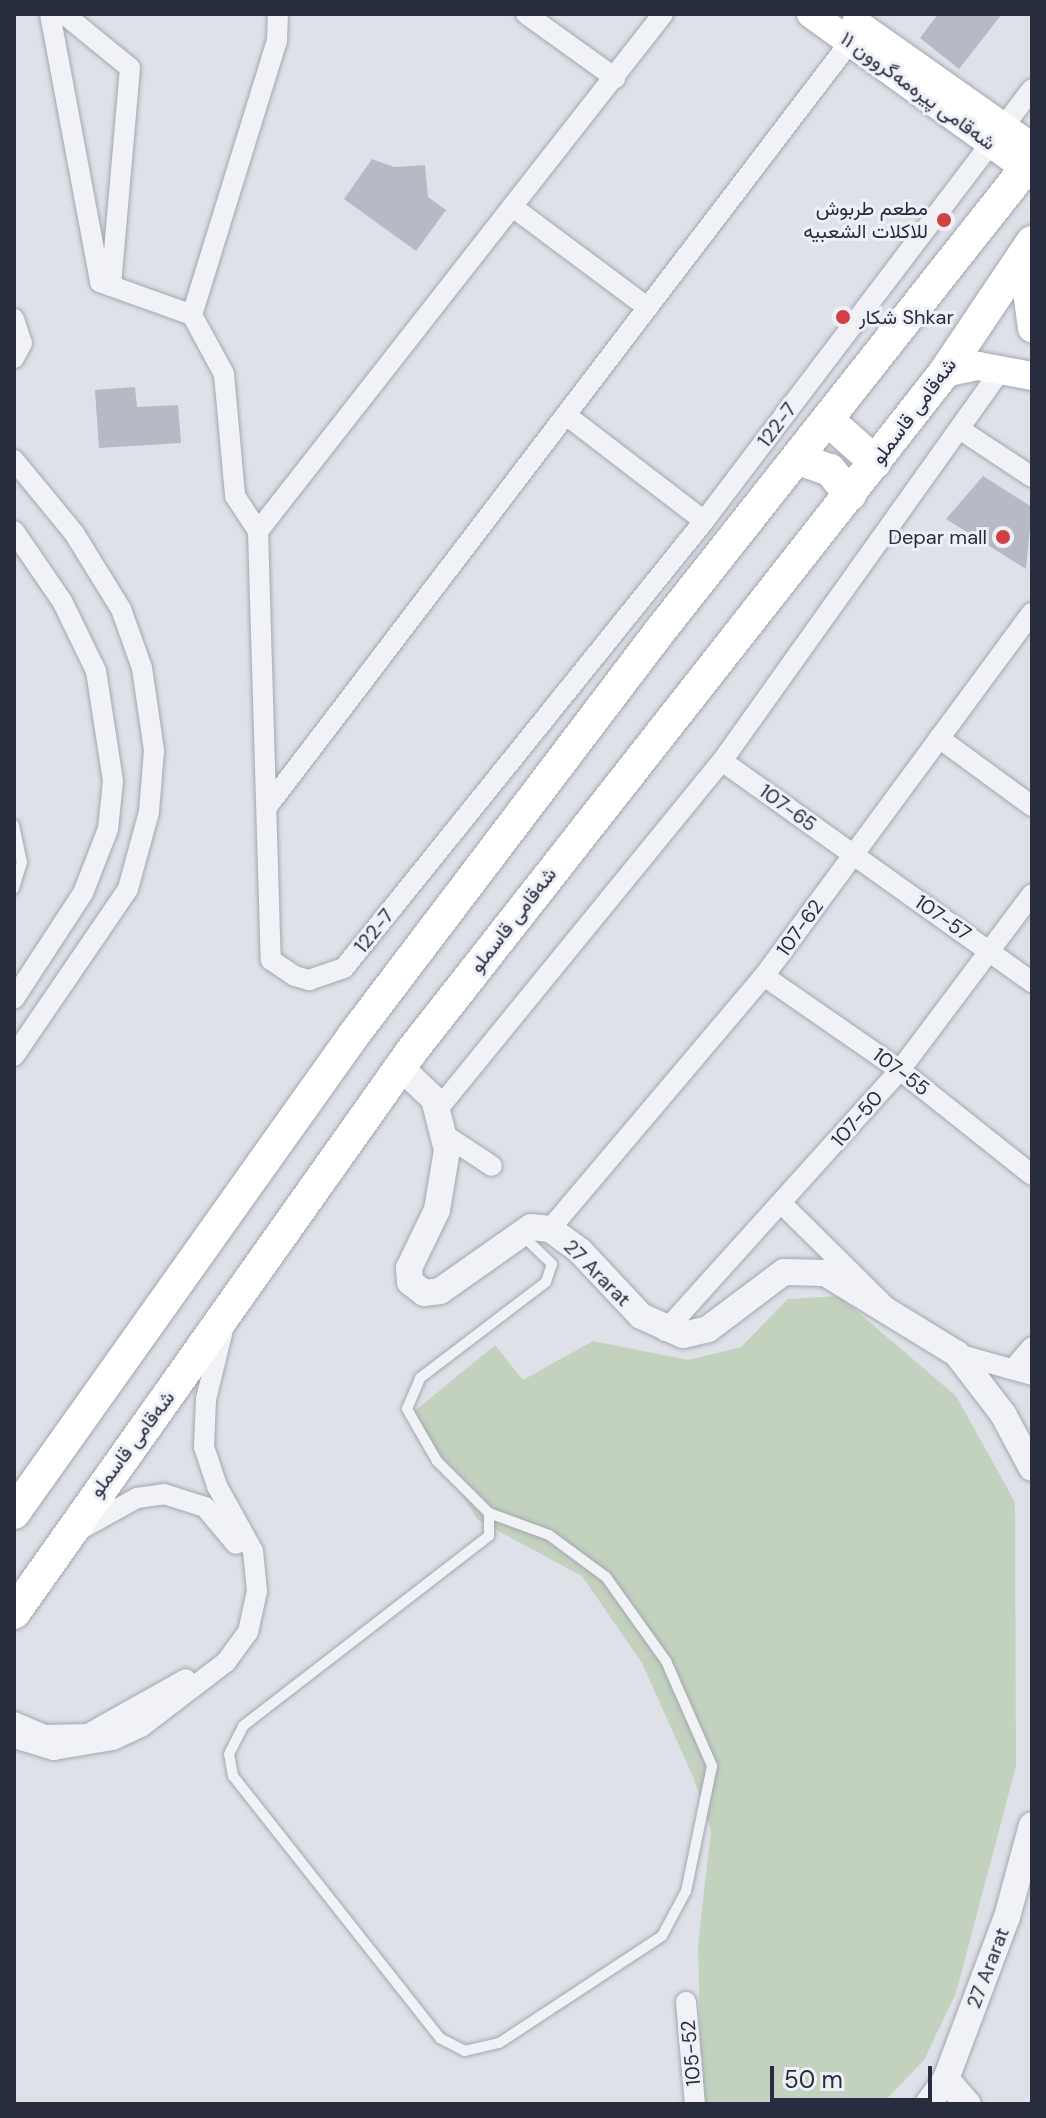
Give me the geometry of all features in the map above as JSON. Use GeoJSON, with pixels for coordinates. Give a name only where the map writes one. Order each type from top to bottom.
{"type":"FeatureCollection","features":[{"type":"Feature","properties":{"kind":"main road","name":"شەقامی پیرەمەگروون ١١"},"geometry":{"type":"LineString","coordinates":[[811,14],[1030,158]]}},
{"type":"Feature","properties":{"kind":"main road","name":"شەقامی پیرەمەگروون ١١"},"geometry":{"type":"LineString","coordinates":[[844,14],[998,136]]}},
{"type":"Feature","properties":{"kind":"main road"},"geometry":{"type":"LineString","coordinates":[[15,1511],[353,1036],[1030,158]]}},
{"type":"Feature","properties":{"kind":"main road"},"geometry":{"type":"LineString","coordinates":[[1027,249],[1032,328]]}},
{"type":"Feature","properties":{"kind":"main road","name":"شەقامی قاسملو"},"geometry":{"type":"LineString","coordinates":[[14,1613],[60,1541],[226,1317],[400,1067],[703,674],[850,495],[944,373],[1027,249]]}},
{"type":"Feature","properties":{"kind":"main road"},"geometry":{"type":"LineString","coordinates":[[944,373],[1002,368],[1032,376]]}},
{"type":"Feature","properties":{"kind":"main road"},"geometry":{"type":"LineString","coordinates":[[829,421],[875,462]]}},
{"type":"Feature","properties":{"kind":"main road"},"geometry":{"type":"LineString","coordinates":[[799,459],[830,470],[850,495]]}},
{"type":"Feature","properties":{"kind":"street"},"geometry":{"type":"LineString","coordinates":[[50,14],[100,282],[192,315],[224,374],[235,496],[258,531],[663,14]]}},
{"type":"Feature","properties":{"kind":"street"},"geometry":{"type":"LineString","coordinates":[[64,14],[130,68],[111,286]]}},
{"type":"Feature","properties":{"kind":"street"},"geometry":{"type":"LineString","coordinates":[[192,315],[277,41],[276,14]]}},
{"type":"Feature","properties":{"kind":"street"},"geometry":{"type":"LineString","coordinates":[[526,14],[615,78]]}},
{"type":"Feature","properties":{"kind":"street"},"geometry":{"type":"LineString","coordinates":[[267,807],[850,42]]}},
{"type":"Feature","properties":{"kind":"street","name":"122-7"},"geometry":{"type":"LineString","coordinates":[[258,531],[271,960],[309,980],[344,968],[704,521],[1032,89]]}},
{"type":"Feature","properties":{"kind":"street"},"geometry":{"type":"LineString","coordinates":[[514,208],[648,308]]}},
{"type":"Feature","properties":{"kind":"street"},"geometry":{"type":"LineString","coordinates":[[14,319],[22,343],[14,358]]}},
{"type":"Feature","properties":{"kind":"street"},"geometry":{"type":"LineString","coordinates":[[442,1122],[722,761],[961,430],[1002,368]]}},
{"type":"Feature","properties":{"kind":"street"},"geometry":{"type":"LineString","coordinates":[[566,415],[704,521]]}},
{"type":"Feature","properties":{"kind":"street"},"geometry":{"type":"LineString","coordinates":[[961,430],[1032,477]]}},
{"type":"Feature","properties":{"kind":"street"},"geometry":{"type":"LineString","coordinates":[[14,460],[74,533],[121,609],[142,668],[153,729],[149,812],[128,889],[14,1056]]}},
{"type":"Feature","properties":{"kind":"street"},"geometry":{"type":"LineString","coordinates":[[14,531],[62,601],[96,671],[112,756],[108,829],[93,871],[71,918],[20,992],[50,1007]]}},
{"type":"Feature","properties":{"kind":"street","name":"107-62"},"geometry":{"type":"LineString","coordinates":[[550,1229],[764,976],[1032,613]]}},
{"type":"Feature","properties":{"kind":"street"},"geometry":{"type":"LineString","coordinates":[[939,738],[1032,806]]}},
{"type":"Feature","properties":{"kind":"street","name":"107-65"},"geometry":{"type":"LineString","coordinates":[[722,761],[854,855]]}},
{"type":"Feature","properties":{"kind":"street","name":"107-57"},"geometry":{"type":"LineString","coordinates":[[854,855],[1032,982]]}},
{"type":"Feature","properties":{"kind":"street","name":"107-50"},"geometry":{"type":"LineString","coordinates":[[665,1331],[783,1205],[900,1070],[1032,894]]}},
{"type":"Feature","properties":{"kind":"street","name":"107-55"},"geometry":{"type":"LineString","coordinates":[[764,976],[900,1070],[1032,1175]]}},
{"type":"Feature","properties":{"kind":"street"},"geometry":{"type":"LineString","coordinates":[[400,1067],[442,1122],[492,1166]]}},
{"type":"Feature","properties":{"kind":"street","name":"27 Ararat"},"geometry":{"type":"LineString","coordinates":[[442,1122],[437,1210],[409,1268],[410,1282],[424,1293],[440,1291],[520,1233],[550,1229],[580,1251],[619,1299],[665,1331]]}},
{"type":"Feature","properties":{"kind":"street"},"geometry":{"type":"LineString","coordinates":[[783,1205],[884,1305]]}},
{"type":"Feature","properties":{"kind":"street"},"geometry":{"type":"LineString","coordinates":[[665,1331],[683,1335],[708,1329],[770,1278],[798,1269],[825,1273],[884,1305],[957,1354],[1022,1372],[1032,1347]]}},
{"type":"Feature","properties":{"kind":"street"},"geometry":{"type":"LineString","coordinates":[[14,1738],[54,1750],[113,1740],[141,1727],[226,1662],[248,1632],[257,1591],[253,1551],[217,1486],[202,1431],[226,1317]]}},
{"type":"Feature","properties":{"kind":"street"},"geometry":{"type":"LineString","coordinates":[[957,1354],[1003,1414],[1032,1468]]}},
{"type":"Feature","properties":{"kind":"street"},"geometry":{"type":"LineString","coordinates":[[14,1722],[45,1735],[101,1729],[206,1663],[243,1612],[245,1572],[237,1546],[195,1501],[164,1494],[137,1498],[60,1541]]}},
{"type":"Feature","properties":{"kind":"street","name":"27 Ararat"},"geometry":{"type":"LineString","coordinates":[[928,2104],[946,2079],[1007,1917],[1031,1831]]}},
{"type":"Feature","properties":{"kind":"street","name":"105-52"},"geometry":{"type":"LineString","coordinates":[[686,2002],[695,2104]]}},
{"type":"Feature","properties":{"kind":"street"},"geometry":{"type":"LineString","coordinates":[[946,2079],[968,2104]]}},
{"type":"Feature","properties":{"kind":"lane"},"geometry":{"type":"LineString","coordinates":[[14,825],[22,862],[14,889]]}},
{"type":"Feature","properties":{"kind":"lane"},"geometry":{"type":"LineString","coordinates":[[489,1513],[489,1536],[243,1726],[229,1754],[233,1776],[440,2038],[465,2051],[499,2043],[662,1936],[686,1891],[712,1766],[666,1661],[606,1577],[549,1535],[489,1513],[437,1461],[407,1409],[420,1378],[546,1282],[552,1264],[520,1233]]}},
{"type":"Feature","properties":{"kind":"green space"},"geometry":{"type":"Polygon","coordinates":[[[839,1296],[956,1396],[1015,1502],[1016,1766],[956,1993],[924,2060],[882,2104],[702,2104],[698,1945],[711,1830],[694,1779],[642,1663],[582,1576],[478,1520],[410,1415],[495,1345],[523,1380],[593,1341],[688,1360],[741,1347],[788,1299],[839,1296]]]}},
{"type":"Feature","properties":{"kind":"building"},"geometry":{"type":"Polygon","coordinates":[[[938,14],[1002,14],[959,69],[920,38],[938,14]]]}},
{"type":"Feature","properties":{"kind":"building"},"geometry":{"type":"Polygon","coordinates":[[[372,159],[394,167],[425,165],[428,197],[446,210],[416,251],[344,199],[372,159]]]}},
{"type":"Feature","properties":{"kind":"building"},"geometry":{"type":"Polygon","coordinates":[[[135,387],[137,407],[178,405],[181,443],[99,448],[95,390],[135,387]]]}},
{"type":"Feature","properties":{"kind":"building","name":"Depar mall"},"geometry":{"type":"Polygon","coordinates":[[[983,476],[1032,507],[1026,569],[946,519],[983,476]]]}},
{"type":"Feature","properties":{"kind":"place","name":"مطعم طربوش للاكلات الشعبيه"},"geometry":{"type":"Point","coordinates":[944,220]}},
{"type":"Feature","properties":{"kind":"place","name":"شکار Shkar"},"geometry":{"type":"Point","coordinates":[843,317]}},
{"type":"Feature","properties":{"kind":"place","name":"Depar mall"},"geometry":{"type":"Point","coordinates":[1003,537]}}]}
